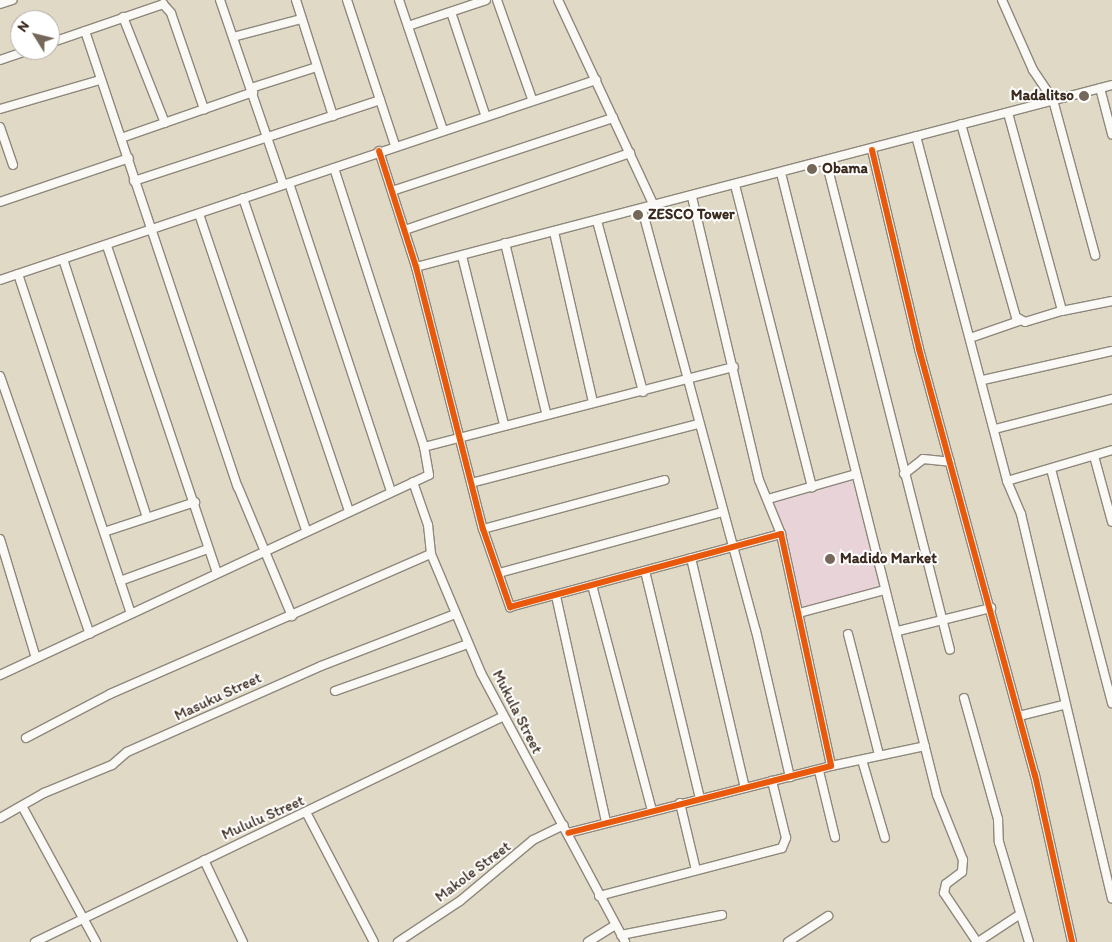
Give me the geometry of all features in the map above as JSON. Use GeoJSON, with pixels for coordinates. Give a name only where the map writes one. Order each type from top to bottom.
{"type":"FeatureCollection","features":[{"type":"Feature","properties":{"kind":"street"},"geometry":{"type":"LineString","coordinates":[[0,4],[12,0]]}},
{"type":"Feature","properties":{"kind":"street"},"geometry":{"type":"LineString","coordinates":[[220,0],[268,139],[286,183],[391,491]]}},
{"type":"Feature","properties":{"kind":"street"},"geometry":{"type":"LineString","coordinates":[[296,0],[333,116]]}},
{"type":"Feature","properties":{"kind":"street"},"geometry":{"type":"LineString","coordinates":[[347,0],[395,145]]}},
{"type":"Feature","properties":{"kind":"street"},"geometry":{"type":"LineString","coordinates":[[399,0],[443,130]]}},
{"type":"Feature","properties":{"kind":"street"},"geometry":{"type":"LineString","coordinates":[[408,26],[486,0]]}},
{"type":"Feature","properties":{"kind":"street"},"geometry":{"type":"LineString","coordinates":[[497,0],[532,99]]}},
{"type":"Feature","properties":{"kind":"street"},"geometry":{"type":"LineString","coordinates":[[558,0],[654,206]]}},
{"type":"Feature","properties":{"kind":"street"},"geometry":{"type":"LineString","coordinates":[[1002,0],[1033,70],[1053,100],[1095,255]]}},
{"type":"Feature","properties":{"kind":"street"},"geometry":{"type":"LineString","coordinates":[[60,40],[163,4],[167,7],[204,109]]}},
{"type":"Feature","properties":{"kind":"street"},"geometry":{"type":"LineString","coordinates":[[451,12],[485,114]]}},
{"type":"Feature","properties":{"kind":"street"},"geometry":{"type":"LineString","coordinates":[[122,17],[165,123]]}},
{"type":"Feature","properties":{"kind":"street"},"geometry":{"type":"LineString","coordinates":[[233,37],[301,19]]}},
{"type":"Feature","properties":{"kind":"street"},"geometry":{"type":"LineString","coordinates":[[85,31],[100,80],[128,158],[149,231],[263,550],[292,616]]}},
{"type":"Feature","properties":{"kind":"street"},"geometry":{"type":"LineString","coordinates":[[121,138],[317,67]]}},
{"type":"Feature","properties":{"kind":"street"},"geometry":{"type":"LineString","coordinates":[[0,110],[100,80]]}},
{"type":"Feature","properties":{"kind":"street"},"geometry":{"type":"LineString","coordinates":[[0,279],[107,246],[485,114],[596,80]]}},
{"type":"Feature","properties":{"kind":"street"},"geometry":{"type":"LineString","coordinates":[[416,267],[872,150],[916,136],[1112,85]]}},
{"type":"Feature","properties":{"kind":"street"},"geometry":{"type":"LineString","coordinates":[[1100,88],[1112,134]]}},
{"type":"Feature","properties":{"kind":"street"},"geometry":{"type":"LineString","coordinates":[[134,181],[268,139],[380,100]]}},
{"type":"Feature","properties":{"kind":"street"},"geometry":{"type":"LineString","coordinates":[[1008,113],[1062,310]]}},
{"type":"Feature","properties":{"kind":"street"},"geometry":{"type":"LineString","coordinates":[[392,191],[613,118]]}},
{"type":"Feature","properties":{"kind":"street"},"geometry":{"type":"LineString","coordinates":[[961,124],[1019,321]]}},
{"type":"Feature","properties":{"kind":"street"},"geometry":{"type":"LineString","coordinates":[[0,127],[13,165]]}},
{"type":"Feature","properties":{"kind":"street"},"geometry":{"type":"LineString","coordinates":[[916,136],[982,380],[1006,481],[1020,514],[1064,705],[1112,898]]}},
{"type":"Feature","properties":{"kind":"street"},"geometry":{"type":"LineString","coordinates":[[872,150],[950,462],[1019,716],[1072,942]]}},
{"type":"Feature","properties":{"kind":"street"},"geometry":{"type":"LineString","coordinates":[[379,151],[416,267],[471,483],[510,607],[781,534]]}},
{"type":"Feature","properties":{"kind":"street"},"geometry":{"type":"LineString","coordinates":[[405,230],[630,153]]}},
{"type":"Feature","properties":{"kind":"street"},"geometry":{"type":"LineString","coordinates":[[0,202],[128,158]]}},
{"type":"Feature","properties":{"kind":"street"},"geometry":{"type":"LineString","coordinates":[[826,162],[940,620],[950,650]]}},
{"type":"Feature","properties":{"kind":"street"},"geometry":{"type":"LineString","coordinates":[[0,674],[90,634],[263,550],[306,532],[430,473],[424,447],[334,168]]}},
{"type":"Feature","properties":{"kind":"street"},"geometry":{"type":"LineString","coordinates":[[780,173],[884,590],[898,631],[941,807],[963,860],[962,872],[946,884],[944,893],[977,942],[1019,915]]}},
{"type":"Feature","properties":{"kind":"street"},"geometry":{"type":"LineString","coordinates":[[736,185],[812,486]]}},
{"type":"Feature","properties":{"kind":"street"},"geometry":{"type":"LineString","coordinates":[[692,196],[734,367],[759,480],[781,534],[831,766]]}},
{"type":"Feature","properties":{"kind":"street"},"geometry":{"type":"LineString","coordinates":[[242,198],[349,511]]}},
{"type":"Feature","properties":{"kind":"street"},"geometry":{"type":"LineString","coordinates":[[642,209],[697,424],[732,547],[790,777]]}},
{"type":"Feature","properties":{"kind":"street"},"geometry":{"type":"LineString","coordinates":[[199,214],[306,532]]}},
{"type":"Feature","properties":{"kind":"street"},"geometry":{"type":"LineString","coordinates":[[597,221],[643,392]]}},
{"type":"Feature","properties":{"kind":"street"},"geometry":{"type":"LineString","coordinates":[[554,232],[593,402]]}},
{"type":"Feature","properties":{"kind":"street"},"geometry":{"type":"LineString","coordinates":[[505,243],[546,412]]}},
{"type":"Feature","properties":{"kind":"street"},"geometry":{"type":"LineString","coordinates":[[107,246],[195,502],[217,573]]}},
{"type":"Feature","properties":{"kind":"street"},"geometry":{"type":"LineString","coordinates":[[462,256],[504,425]]}},
{"type":"Feature","properties":{"kind":"street"},"geometry":{"type":"LineString","coordinates":[[63,259],[147,517]]}},
{"type":"Feature","properties":{"kind":"street"},"geometry":{"type":"LineString","coordinates":[[18,274],[131,614]]}},
{"type":"Feature","properties":{"kind":"street"},"geometry":{"type":"LineString","coordinates":[[970,338],[1019,321],[1112,300]]}},
{"type":"Feature","properties":{"kind":"street"},"geometry":{"type":"LineString","coordinates":[[982,380],[1112,351]]}},
{"type":"Feature","properties":{"kind":"street"},"geometry":{"type":"LineString","coordinates":[[424,447],[546,412],[643,392],[734,367]]}},
{"type":"Feature","properties":{"kind":"street"},"geometry":{"type":"LineString","coordinates":[[0,376],[90,634]]}},
{"type":"Feature","properties":{"kind":"street"},"geometry":{"type":"LineString","coordinates":[[995,430],[1112,399]]}},
{"type":"Feature","properties":{"kind":"street"},"geometry":{"type":"LineString","coordinates":[[471,483],[697,424]]}},
{"type":"Feature","properties":{"kind":"street"},"geometry":{"type":"LineString","coordinates":[[1006,481],[1112,450]]}},
{"type":"Feature","properties":{"kind":"street"},"geometry":{"type":"LineString","coordinates":[[1094,456],[1112,522]]}},
{"type":"Feature","properties":{"kind":"street"},"geometry":{"type":"LineString","coordinates":[[904,474],[923,459],[950,462]]}},
{"type":"Feature","properties":{"kind":"street"},"geometry":{"type":"LineString","coordinates":[[1051,469],[1111,691],[1112,703]]}},
{"type":"Feature","properties":{"kind":"street"},"geometry":{"type":"LineString","coordinates":[[768,499],[856,474]]}},
{"type":"Feature","properties":{"kind":"street"},"geometry":{"type":"LineString","coordinates":[[484,529],[665,480]]}},
{"type":"Feature","properties":{"kind":"street","name":"Mukula Street"},"geometry":{"type":"LineString","coordinates":[[413,482],[428,525],[431,554],[468,644],[502,717],[564,825],[599,896],[623,938]]}},
{"type":"Feature","properties":{"kind":"street"},"geometry":{"type":"LineString","coordinates":[[104,532],[195,502]]}},
{"type":"Feature","properties":{"kind":"street"},"geometry":{"type":"LineString","coordinates":[[499,573],[722,512]]}},
{"type":"Feature","properties":{"kind":"street"},"geometry":{"type":"LineString","coordinates":[[0,539],[36,658]]}},
{"type":"Feature","properties":{"kind":"street"},"geometry":{"type":"LineString","coordinates":[[120,581],[208,549]]}},
{"type":"Feature","properties":{"kind":"street"},"geometry":{"type":"LineString","coordinates":[[26,738],[110,694],[431,554]]}},
{"type":"Feature","properties":{"kind":"street"},"geometry":{"type":"LineString","coordinates":[[691,558],[745,788]]}},
{"type":"Feature","properties":{"kind":"street"},"geometry":{"type":"LineString","coordinates":[[645,571],[700,798]]}},
{"type":"Feature","properties":{"kind":"street"},"geometry":{"type":"LineString","coordinates":[[592,585],[652,810]]}},
{"type":"Feature","properties":{"kind":"street"},"geometry":{"type":"LineString","coordinates":[[799,613],[884,590]]}},
{"type":"Feature","properties":{"kind":"street"},"geometry":{"type":"LineString","coordinates":[[556,596],[606,822]]}},
{"type":"Feature","properties":{"kind":"street"},"geometry":{"type":"LineString","coordinates":[[898,631],[991,608]]}},
{"type":"Feature","properties":{"kind":"street","name":"Masuku Street"},"geometry":{"type":"LineString","coordinates":[[0,818],[112,765],[126,752],[248,698],[455,614]]}},
{"type":"Feature","properties":{"kind":"street"},"geometry":{"type":"LineString","coordinates":[[848,634],[879,755]]}},
{"type":"Feature","properties":{"kind":"street"},"geometry":{"type":"LineString","coordinates":[[335,691],[468,644]]}},
{"type":"Feature","properties":{"kind":"street"},"geometry":{"type":"LineString","coordinates":[[964,698],[998,819],[999,842],[1015,886],[1019,915],[1029,942]]}},
{"type":"Feature","properties":{"kind":"street"},"geometry":{"type":"LineString","coordinates":[[1019,716],[1064,705]]}},
{"type":"Feature","properties":{"kind":"street","name":"Mululu Street"},"geometry":{"type":"LineString","coordinates":[[35,942],[204,860],[307,814],[502,717]]}},
{"type":"Feature","properties":{"kind":"street"},"geometry":{"type":"LineString","coordinates":[[568,833],[700,798],[818,771],[831,766],[925,746]]}},
{"type":"Feature","properties":{"kind":"street"},"geometry":{"type":"LineString","coordinates":[[862,760],[885,838]]}},
{"type":"Feature","properties":{"kind":"street"},"geometry":{"type":"LineString","coordinates":[[818,771],[835,837]]}},
{"type":"Feature","properties":{"kind":"street"},"geometry":{"type":"LineString","coordinates":[[599,896],[785,846],[772,782]]}},
{"type":"Feature","properties":{"kind":"street"},"geometry":{"type":"LineString","coordinates":[[680,803],[696,870]]}},
{"type":"Feature","properties":{"kind":"street"},"geometry":{"type":"LineString","coordinates":[[22,806],[96,942]]}},
{"type":"Feature","properties":{"kind":"street"},"geometry":{"type":"LineString","coordinates":[[307,814],[374,942]]}},
{"type":"Feature","properties":{"kind":"street","name":"Makole Street"},"geometry":{"type":"LineString","coordinates":[[398,942],[460,901],[533,840],[564,825]]}},
{"type":"Feature","properties":{"kind":"street"},"geometry":{"type":"LineString","coordinates":[[204,860],[243,942]]}},
{"type":"Feature","properties":{"kind":"street"},"geometry":{"type":"LineString","coordinates":[[623,938],[722,915]]}},
{"type":"Feature","properties":{"kind":"street"},"geometry":{"type":"LineString","coordinates":[[788,942],[828,916]]}},
{"type":"Feature","properties":{"kind":"street"},"geometry":{"type":"LineString","coordinates":[[588,942],[615,925]]}},
{"type":"Feature","properties":{"kind":"shaded area","name":"Madido Market"},"geometry":{"type":"Polygon","coordinates":[[[852,479],[879,589],[800,608],[772,499],[852,479]]]}},
{"type":"Feature","properties":{"kind":"cycle path"},"geometry":{"type":"LineString","coordinates":[[872,150],[919,349],[1035,775],[1072,942]]}},
{"type":"Feature","properties":{"kind":"cycle path"},"geometry":{"type":"LineString","coordinates":[[379,151],[416,267],[483,529],[510,607],[781,534],[831,766],[568,833]]}},
{"type":"Feature","properties":{"kind":"place","name":"Madalitso"},"geometry":{"type":"Point","coordinates":[1084,96]}},
{"type":"Feature","properties":{"kind":"place","name":"Obama"},"geometry":{"type":"Point","coordinates":[812,169]}},
{"type":"Feature","properties":{"kind":"place","name":"ZESCO Tower"},"geometry":{"type":"Point","coordinates":[638,215]}},
{"type":"Feature","properties":{"kind":"place","name":"Madido Market"},"geometry":{"type":"Point","coordinates":[830,559]}}]}
